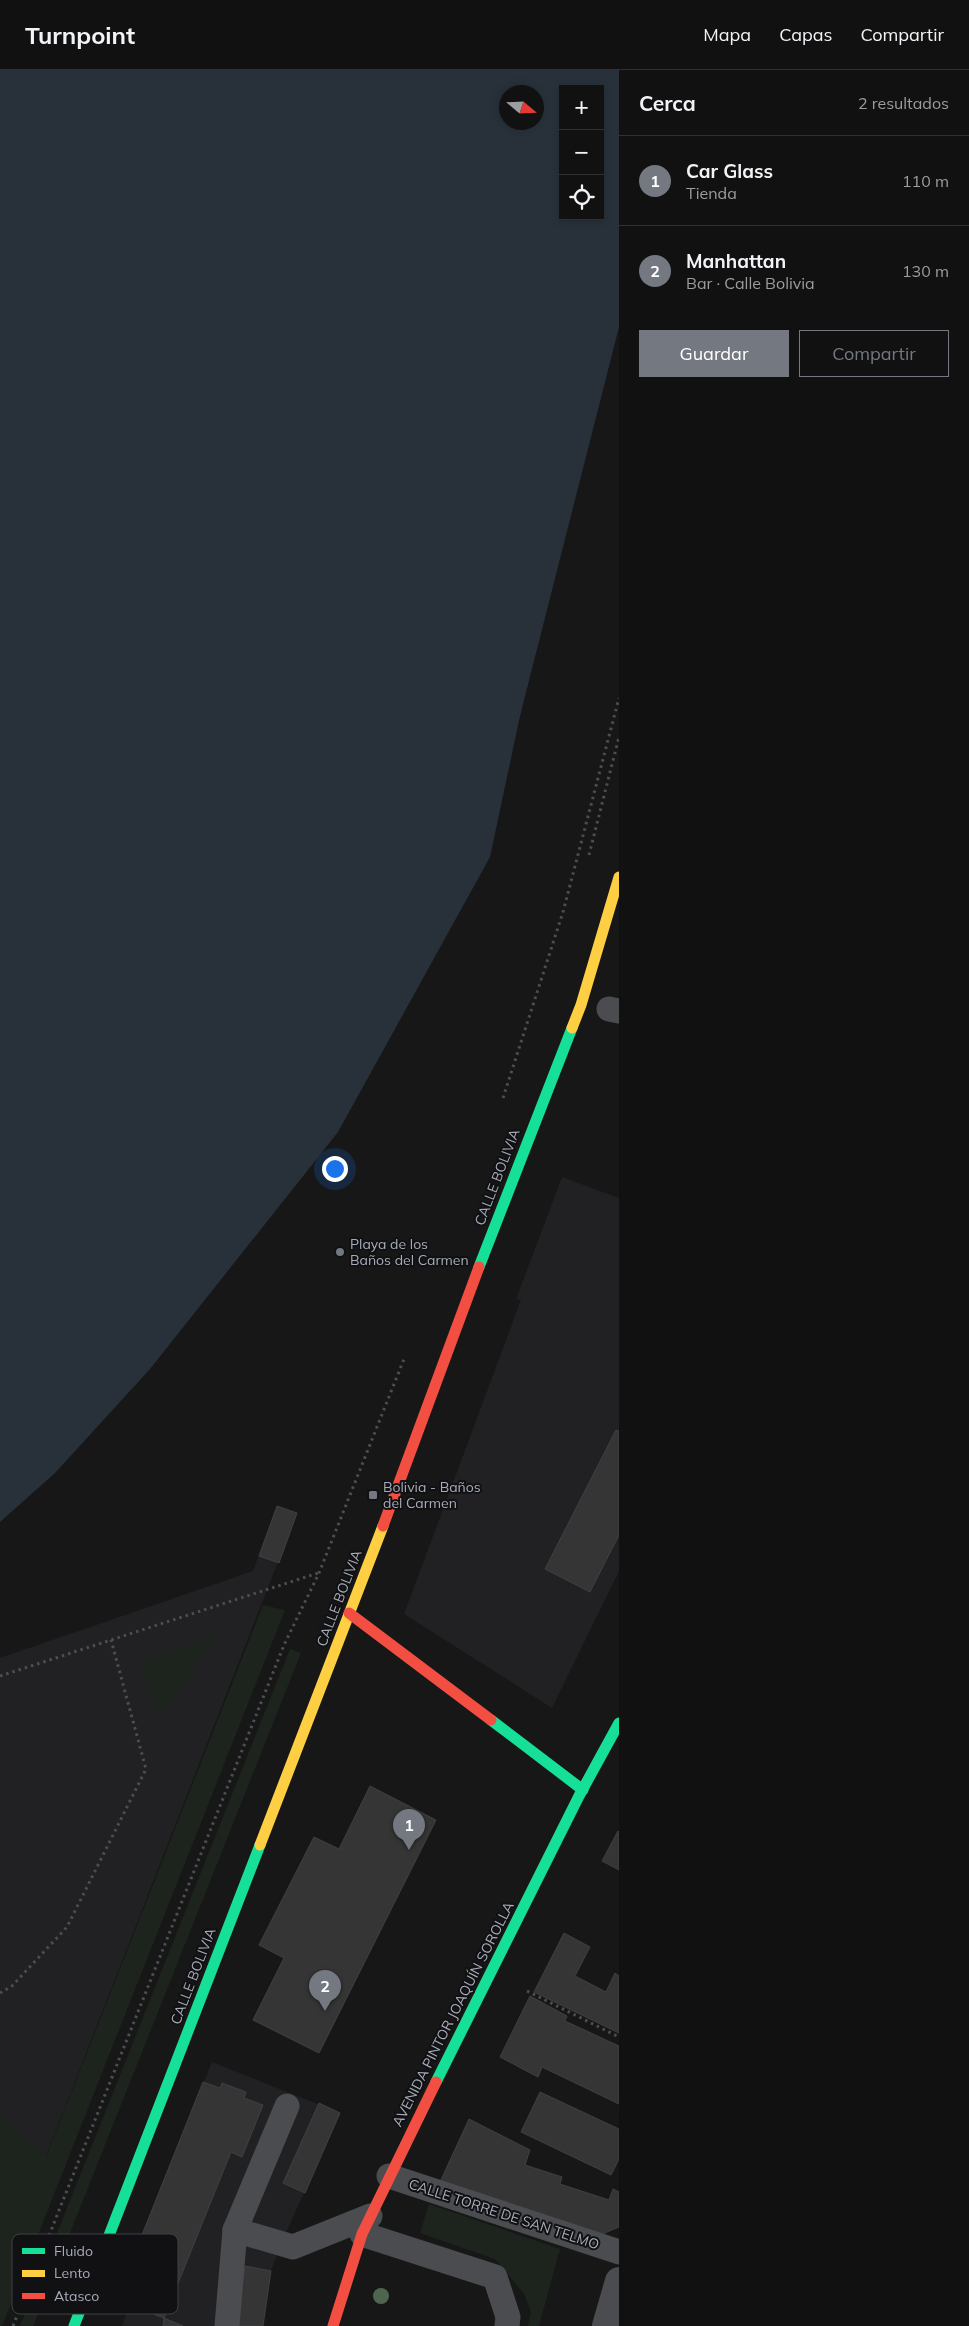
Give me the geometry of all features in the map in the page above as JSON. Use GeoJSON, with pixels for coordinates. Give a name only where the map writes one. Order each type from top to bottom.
{"type":"FeatureCollection","features":[{"type":"Feature","properties":{"kind":"main road","name":"CALLE BOLIVIA"},"geometry":{"type":"LineString","coordinates":[[109,2234],[349,1613],[492,1232],[581,1005],[619,877]]}},
{"type":"Feature","properties":{"kind":"main road"},"geometry":{"type":"LineString","coordinates":[[349,1613],[583,1790]]}},
{"type":"Feature","properties":{"kind":"main road","name":"AVENIDA PINTOR JOAQUÍN SOROLLA"},"geometry":{"type":"LineString","coordinates":[[333,2326],[366,2225],[389,2176],[583,1790],[619,1723]]}},
{"type":"Feature","properties":{"kind":"main road","name":"CALLE BOLIVIA"},"geometry":{"type":"LineString","coordinates":[[74,2326],[79,2314]]}},
{"type":"Feature","properties":{"kind":"street"},"geometry":{"type":"LineString","coordinates":[[606,2326],[619,2281]]}},
{"type":"Feature","properties":{"kind":"lane"},"geometry":{"type":"LineString","coordinates":[[227,2326],[234,2230],[287,2106]]}},
{"type":"Feature","properties":{"kind":"lane","name":"CALLE TORRE DE SAN TELMO"},"geometry":{"type":"LineString","coordinates":[[389,2176],[619,2252]]}},
{"type":"Feature","properties":{"kind":"lane"},"geometry":{"type":"LineString","coordinates":[[234,2230],[293,2247],[366,2225],[495,2278],[508,2317],[507,2326]]}},
{"type":"Feature","properties":{"kind":"path"},"geometry":{"type":"LineString","coordinates":[[502,1102],[563,912],[619,698]]}},
{"type":"Feature","properties":{"kind":"path"},"geometry":{"type":"LineString","coordinates":[[50,2234],[284,1645],[318,1573],[407,1351]]}},
{"type":"Feature","properties":{"kind":"path"},"geometry":{"type":"LineString","coordinates":[[0,1676],[318,1573]]}},
{"type":"Feature","properties":{"kind":"path"},"geometry":{"type":"LineString","coordinates":[[0,1993],[12,1986],[67,1927],[146,1769],[110,1640]]}},
{"type":"Feature","properties":{"kind":"path"},"geometry":{"type":"LineString","coordinates":[[527,1991],[619,2037]]}},
{"type":"Feature","properties":{"kind":"path"},"geometry":{"type":"LineString","coordinates":[[13,2326],[18,2314]]}},
{"type":"Feature","properties":{"kind":"shaded area"},"geometry":{"type":"Polygon","coordinates":[[[0,70],[619,70],[619,327],[520,716],[490,857],[338,1132],[150,1369],[55,1473],[0,1522],[0,70]]]}},
{"type":"Feature","properties":{"kind":"shaded area"},"geometry":{"type":"Polygon","coordinates":[[[562,1177],[619,1198],[619,1571],[552,1708],[404,1614],[521,1300],[516,1299],[562,1177]]]}},
{"type":"Feature","properties":{"kind":"shaded area"},"geometry":{"type":"Polygon","coordinates":[[[277,1506],[297,1513],[16,2234],[12,2234],[12,2243],[0,2274],[0,1658],[253,1571],[277,1506]]]}},
{"type":"Feature","properties":{"kind":"shaded area"},"geometry":{"type":"Polygon","coordinates":[[[263,1605],[285,1610],[38,2234],[12,2234],[12,2301],[2,2326],[0,2326],[0,2114],[46,2157],[263,1605]]]}},
{"type":"Feature","properties":{"kind":"shaded area"},"geometry":{"type":"Polygon","coordinates":[[[221,1633],[160,1717],[140,1661],[221,1633]]]}},
{"type":"Feature","properties":{"kind":"shaded area"},"geometry":{"type":"Polygon","coordinates":[[[290,1649],[301,1653],[70,2234],[57,2234],[290,1649]]]}},
{"type":"Feature","properties":{"kind":"shaded area"},"geometry":{"type":"Polygon","coordinates":[[[212,2062],[340,2113],[285,2235],[271,2271],[263,2326],[122,2326],[126,2314],[178,2314],[178,2234],[143,2234],[212,2062]]]}},
{"type":"Feature","properties":{"kind":"shaded area"},"geometry":{"type":"Polygon","coordinates":[[[429,2204],[560,2249],[539,2326],[528,2326],[531,2312],[524,2294],[495,2259],[420,2233],[429,2204]]]}},
{"type":"Feature","properties":{"kind":"shaded area"},"geometry":{"type":"Polygon","coordinates":[[[25,2314],[38,2314],[33,2326],[20,2326],[25,2314]]]}},
{"type":"Feature","properties":{"kind":"building"},"geometry":{"type":"Polygon","coordinates":[[[616,1430],[619,1431],[619,1535],[590,1592],[545,1569],[616,1430]]]}},
{"type":"Feature","properties":{"kind":"building"},"geometry":{"type":"Polygon","coordinates":[[[277,1506],[297,1513],[279,1563],[259,1556],[277,1506]]]}},
{"type":"Feature","properties":{"kind":"building"},"geometry":{"type":"Polygon","coordinates":[[[370,1786],[436,1820],[319,2053],[253,2020],[284,1958],[259,1945],[314,1837],[339,1849],[370,1786]]]}},
{"type":"Feature","properties":{"kind":"building"},"geometry":{"type":"Polygon","coordinates":[[[619,1832],[619,1870],[602,1861],[619,1832]]]}},
{"type":"Feature","properties":{"kind":"building"},"geometry":{"type":"Polygon","coordinates":[[[564,1933],[590,1947],[575,1976],[606,1992],[615,1973],[619,1976],[619,2033],[534,1992],[564,1933]]]}},
{"type":"Feature","properties":{"kind":"building"},"geometry":{"type":"Polygon","coordinates":[[[530,1996],[567,2016],[565,2021],[619,2046],[619,2104],[542,2067],[538,2077],[500,2057],[530,1996]]]}},
{"type":"Feature","properties":{"kind":"building"},"geometry":{"type":"Polygon","coordinates":[[[203,2082],[220,2088],[222,2083],[246,2092],[244,2098],[263,2105],[242,2157],[231,2152],[178,2283],[178,2234],[142,2234],[203,2082]]]}},
{"type":"Feature","properties":{"kind":"building"},"geometry":{"type":"Polygon","coordinates":[[[540,2092],[619,2129],[619,2159],[611,2175],[521,2132],[540,2092]]]}},
{"type":"Feature","properties":{"kind":"building"},"geometry":{"type":"Polygon","coordinates":[[[319,2103],[340,2113],[305,2193],[283,2183],[319,2103]]]}},
{"type":"Feature","properties":{"kind":"building"},"geometry":{"type":"Polygon","coordinates":[[[469,2119],[530,2150],[525,2165],[562,2177],[560,2184],[609,2200],[613,2189],[619,2192],[619,2227],[602,2234],[440,2182],[469,2119]]]}},
{"type":"Feature","properties":{"kind":"building"},"geometry":{"type":"Polygon","coordinates":[[[245,2266],[271,2271],[263,2326],[236,2326],[245,2266]]]}},
{"type":"Feature","properties":{"kind":"building"},"geometry":{"type":"Polygon","coordinates":[[[153,2314],[166,2314],[164,2318],[153,2314]]]}},
{"type":"Feature","properties":{"kind":"building"},"geometry":{"type":"Polygon","coordinates":[[[164,2318],[183,2326],[163,2326],[164,2318]]]}},
{"type":"Feature","properties":{"kind":"traffic: fast"},"geometry":{"type":"LineString","coordinates":[[479,1267],[572,1028]]}},
{"type":"Feature","properties":{"kind":"traffic: fast"},"geometry":{"type":"LineString","coordinates":[[491,1720],[583,1790]]}},
{"type":"Feature","properties":{"kind":"traffic: fast"},"geometry":{"type":"LineString","coordinates":[[436,2082],[579,1796],[619,1723]]}},
{"type":"Feature","properties":{"kind":"traffic: fast"},"geometry":{"type":"LineString","coordinates":[[110,2234],[260,1845]]}},
{"type":"Feature","properties":{"kind":"traffic: fast"},"geometry":{"type":"LineString","coordinates":[[74,2326],[79,2314]]}},
{"type":"Feature","properties":{"kind":"traffic: slow"},"geometry":{"type":"LineString","coordinates":[[572,1028],[581,1005],[619,877]]}},
{"type":"Feature","properties":{"kind":"traffic: slow"},"geometry":{"type":"LineString","coordinates":[[260,1845],[383,1526]]}},
{"type":"Feature","properties":{"kind":"traffic: jam"},"geometry":{"type":"LineString","coordinates":[[383,1526],[479,1267]]}},
{"type":"Feature","properties":{"kind":"traffic: jam"},"geometry":{"type":"LineString","coordinates":[[349,1613],[491,1720]]}},
{"type":"Feature","properties":{"kind":"traffic: jam"},"geometry":{"type":"LineString","coordinates":[[333,2326],[362,2234],[436,2082]]}},
{"type":"Feature","properties":{"kind":"place","name":"Playa de los Baños del Carmen"},"geometry":{"type":"Point","coordinates":[340,1252]}},
{"type":"Feature","properties":{"kind":"place","name":"Bolivia - Baños del Carmen"},"geometry":{"type":"Point","coordinates":[373,1495]}},
{"type":"Feature","properties":{"kind":"place","name":"Car Glass"},"geometry":{"type":"Point","coordinates":[409,1850]}},
{"type":"Feature","properties":{"kind":"place","name":"Manhattan"},"geometry":{"type":"Point","coordinates":[325,2011]}}]}
